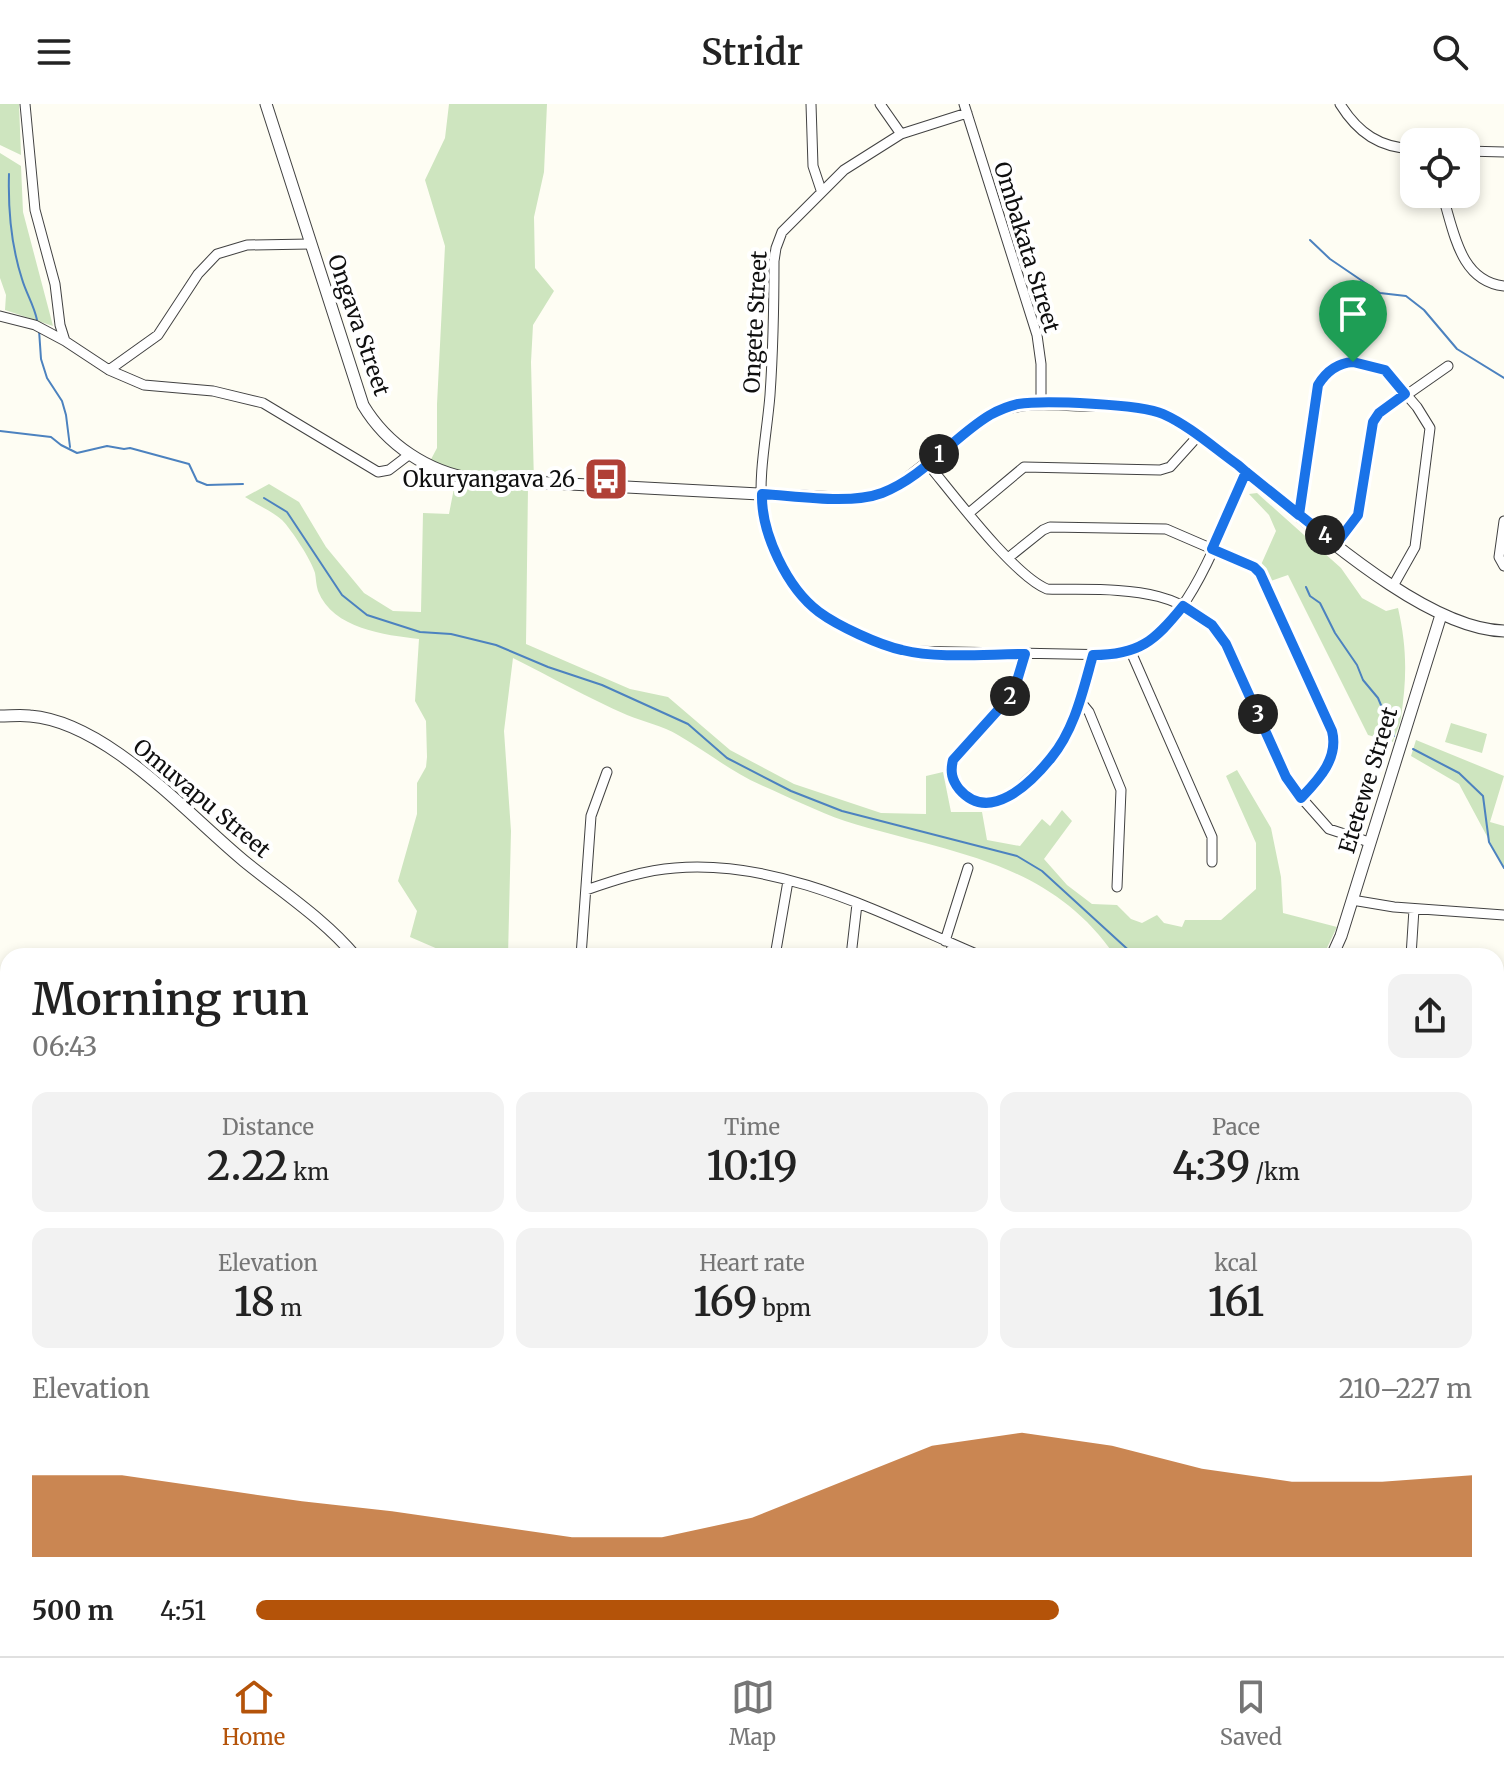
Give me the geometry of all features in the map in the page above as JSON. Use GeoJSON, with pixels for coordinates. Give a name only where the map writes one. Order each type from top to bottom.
{"type":"FeatureCollection","features":[{"type":"Feature","properties":{"kind":"street"},"geometry":{"type":"LineString","coordinates":[[25,104],[35,210],[55,284],[65,341]]}},
{"type":"Feature","properties":{"kind":"street","name":"Ongava Street"},"geometry":{"type":"LineString","coordinates":[[266,104],[363,405],[384,434],[436,469],[473,479],[856,499],[881,493],[903,482],[989,415],[1020,404],[1138,407],[1161,413],[1198,436],[1393,586],[1441,615],[1504,631]]}},
{"type":"Feature","properties":{"kind":"street"},"geometry":{"type":"LineString","coordinates":[[811,104],[813,166],[821,190]]}},
{"type":"Feature","properties":{"kind":"street"},"geometry":{"type":"LineString","coordinates":[[880,104],[901,134]]}},
{"type":"Feature","properties":{"kind":"street"},"geometry":{"type":"LineString","coordinates":[[1340,104],[1357,125],[1378,142],[1392,149],[1400,149]]}},
{"type":"Feature","properties":{"kind":"street","name":"Ongete Street"},"geometry":{"type":"LineString","coordinates":[[965,108],[901,134],[866,154],[821,190],[782,232],[776,248],[761,510],[770,543],[792,580],[818,611],[882,643],[906,651],[1093,655],[1131,652]]}},
{"type":"Feature","properties":{"kind":"street","name":"Ombakata Street"},"geometry":{"type":"LineString","coordinates":[[965,108],[1037,335],[1041,403]]}},
{"type":"Feature","properties":{"kind":"street"},"geometry":{"type":"LineString","coordinates":[[1480,151],[1504,152]]}},
{"type":"Feature","properties":{"kind":"street"},"geometry":{"type":"LineString","coordinates":[[1447,208],[1469,269],[1487,283],[1504,286]]}},
{"type":"Feature","properties":{"kind":"street"},"geometry":{"type":"LineString","coordinates":[[109,370],[162,331],[198,274],[217,254],[247,245],[310,244]]}},
{"type":"Feature","properties":{"kind":"street"},"geometry":{"type":"LineString","coordinates":[[0,316],[31,324],[65,341],[109,370],[144,385],[213,391],[263,403],[378,472],[389,470],[410,454]]}},
{"type":"Feature","properties":{"kind":"street"},"geometry":{"type":"LineString","coordinates":[[1299,515],[1316,392],[1323,376],[1345,363],[1366,364],[1385,370],[1430,424],[1430,444],[1415,547],[1393,586]]}},
{"type":"Feature","properties":{"kind":"street"},"geometry":{"type":"LineString","coordinates":[[1336,544],[1358,515],[1373,422],[1379,413],[1448,366]]}},
{"type":"Feature","properties":{"kind":"street"},"geometry":{"type":"LineString","coordinates":[[969,513],[1024,467],[1165,469],[1198,436]]}},
{"type":"Feature","properties":{"kind":"street"},"geometry":{"type":"LineString","coordinates":[[927,463],[1008,558],[1037,585],[1047,589],[1154,593],[1183,606],[1212,625],[1226,644],[1286,777],[1301,798],[1329,829],[1369,842]]}},
{"type":"Feature","properties":{"kind":"street"},"geometry":{"type":"LineString","coordinates":[[1212,862],[1212,837],[1131,652],[1165,628],[1183,606],[1246,472]]}},
{"type":"Feature","properties":{"kind":"street"},"geometry":{"type":"LineString","coordinates":[[1504,521],[1499,557],[1504,566]]}},
{"type":"Feature","properties":{"kind":"street"},"geometry":{"type":"LineString","coordinates":[[1008,558],[1043,530],[1057,526],[1166,529],[1254,567],[1260,573],[1332,731],[1333,749],[1324,771],[1301,798]]}},
{"type":"Feature","properties":{"kind":"street","name":"Etetewe Street"},"geometry":{"type":"LineString","coordinates":[[1335,948],[1441,615]]}},
{"type":"Feature","properties":{"kind":"street"},"geometry":{"type":"LineString","coordinates":[[1025,654],[1008,699],[953,760],[951,776],[964,794],[978,802],[1001,802],[1008,798],[1053,756],[1080,701],[1093,655]]}},
{"type":"Feature","properties":{"kind":"street"},"geometry":{"type":"LineString","coordinates":[[1080,701],[1089,712],[1121,790],[1117,887]]}},
{"type":"Feature","properties":{"kind":"street","name":"Omuvapu Street"},"geometry":{"type":"LineString","coordinates":[[0,716],[33,716],[66,726],[96,739],[133,763],[242,859],[335,933],[348,948]]}},
{"type":"Feature","properties":{"kind":"street"},"geometry":{"type":"LineString","coordinates":[[582,948],[591,816],[607,772]]}},
{"type":"Feature","properties":{"kind":"street"},"geometry":{"type":"LineString","coordinates":[[586,890],[615,880],[678,867],[736,870],[807,885],[962,948]]}},
{"type":"Feature","properties":{"kind":"street"},"geometry":{"type":"LineString","coordinates":[[949,948],[948,942],[968,868]]}},
{"type":"Feature","properties":{"kind":"street"},"geometry":{"type":"LineString","coordinates":[[776,948],[788,881]]}},
{"type":"Feature","properties":{"kind":"street"},"geometry":{"type":"LineString","coordinates":[[1352,900],[1414,909],[1504,915]]}},
{"type":"Feature","properties":{"kind":"street"},"geometry":{"type":"LineString","coordinates":[[852,948],[857,904]]}},
{"type":"Feature","properties":{"kind":"street"},"geometry":{"type":"LineString","coordinates":[[1412,948],[1414,909]]}},
{"type":"Feature","properties":{"kind":"green space"},"geometry":{"type":"Polygon","coordinates":[[[0,104],[19,104],[21,155],[0,145],[0,104]]]}},
{"type":"Feature","properties":{"kind":"green space"},"geometry":{"type":"Polygon","coordinates":[[[449,104],[547,104],[544,172],[534,217],[535,268],[554,291],[533,325],[534,483],[473,479],[428,465],[437,448],[445,246],[425,180],[445,138],[449,104]]]}},
{"type":"Feature","properties":{"kind":"green space"},"geometry":{"type":"Polygon","coordinates":[[[0,153],[21,166],[23,212],[53,326],[5,310],[6,295],[0,278],[0,153]]]}},
{"type":"Feature","properties":{"kind":"green space"},"geometry":{"type":"Polygon","coordinates":[[[455,483],[528,487],[526,644],[630,689],[668,697],[730,750],[794,784],[881,813],[926,814],[926,776],[943,772],[951,812],[982,812],[987,840],[1020,846],[1042,819],[1050,826],[1062,810],[1072,821],[1044,859],[1067,885],[1092,904],[1117,905],[1131,919],[1142,923],[1157,915],[1164,923],[1182,927],[1185,920],[1221,920],[1256,889],[1256,843],[1226,776],[1237,770],[1271,828],[1281,877],[1283,913],[1337,927],[1327,948],[1108,948],[1089,924],[1059,898],[1027,879],[958,852],[845,821],[813,808],[750,780],[672,732],[627,715],[513,658],[504,731],[511,831],[508,948],[435,948],[410,937],[417,911],[398,881],[417,814],[417,783],[426,767],[427,757],[426,721],[415,701],[419,639],[361,628],[335,614],[318,591],[313,568],[291,530],[278,517],[245,497],[269,484],[299,502],[326,547],[364,593],[393,611],[421,612],[423,513],[449,514],[455,483]]]}},
{"type":"Feature","properties":{"kind":"green space"},"geometry":{"type":"Polygon","coordinates":[[[1257,493],[1341,568],[1362,598],[1386,611],[1398,608],[1405,676],[1400,720],[1393,742],[1368,735],[1288,575],[1268,582],[1260,567],[1276,531],[1269,515],[1249,494],[1257,493]]]}},
{"type":"Feature","properties":{"kind":"green space"},"geometry":{"type":"Polygon","coordinates":[[[1451,723],[1487,734],[1482,753],[1445,742],[1451,723]]]}},
{"type":"Feature","properties":{"kind":"green space"},"geometry":{"type":"Polygon","coordinates":[[[1416,740],[1504,776],[1490,822],[1504,826],[1504,868],[1459,784],[1411,756],[1416,740]]]}},
{"type":"Feature","properties":{"kind":"waterway"},"geometry":{"type":"LineString","coordinates":[[9,174],[15,253],[37,320]]}},
{"type":"Feature","properties":{"kind":"waterway"},"geometry":{"type":"LineString","coordinates":[[1310,240],[1330,259],[1380,293],[1406,296],[1424,310],[1457,349],[1504,378]]}},
{"type":"Feature","properties":{"kind":"waterway"},"geometry":{"type":"LineString","coordinates":[[39,330],[41,359],[47,378],[62,401],[70,447]]}},
{"type":"Feature","properties":{"kind":"waterway"},"geometry":{"type":"LineString","coordinates":[[0,431],[51,437],[77,453],[107,446],[130,448],[189,464],[197,481],[207,485],[243,484]]}},
{"type":"Feature","properties":{"kind":"waterway"},"geometry":{"type":"LineString","coordinates":[[264,498],[287,512],[342,595],[367,615],[420,632],[451,634],[496,645],[602,685],[688,724],[727,758],[791,791],[842,811],[1017,856],[1042,871],[1126,948]]}},
{"type":"Feature","properties":{"kind":"waterway"},"geometry":{"type":"LineString","coordinates":[[1306,587],[1310,596],[1320,603],[1363,680],[1378,698],[1394,736]]}},
{"type":"Feature","properties":{"kind":"waterway"},"geometry":{"type":"LineString","coordinates":[[1413,749],[1459,773],[1483,796],[1489,842],[1504,868]]}},
{"type":"Feature","properties":{"kind":"place","name":"Okuryangava 26"},"geometry":{"type":"Point","coordinates":[606,479]}},
{"type":"Feature","properties":{"kind":"route"},"geometry":{"type":"LineString","coordinates":[[1353,362],[1330,370],[1318,385],[1299,515],[1238,465],[1182,424],[1161,413],[1138,407],[1041,403],[1020,404],[989,415],[903,482],[881,493],[856,499],[762,494],[761,510],[765,527],[781,563],[805,596],[818,611],[849,628],[906,651],[1025,654],[1008,699],[953,760],[953,781],[970,799],[1001,802],[1033,776],[1053,756],[1067,732],[1093,655],[1131,652],[1165,628],[1183,606],[1212,625],[1226,644],[1286,777],[1301,798],[1324,771],[1333,749],[1332,731],[1260,573],[1254,567],[1212,549],[1246,472],[1299,515],[1336,544],[1354,523],[1361,502],[1373,422],[1379,413],[1405,394],[1385,370],[1353,362]]}}]}
